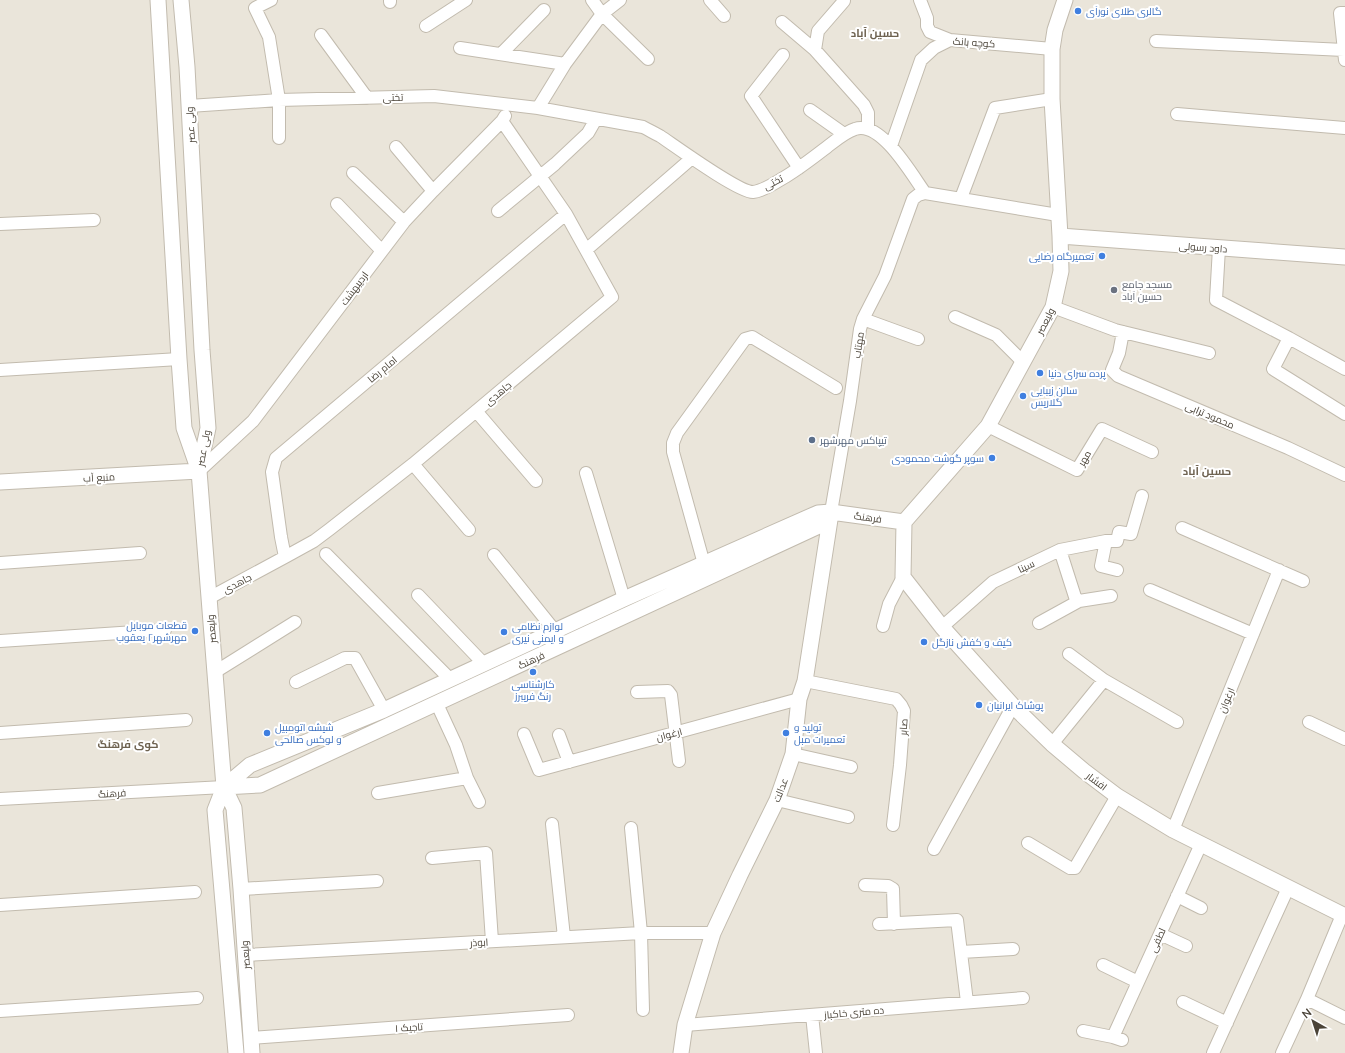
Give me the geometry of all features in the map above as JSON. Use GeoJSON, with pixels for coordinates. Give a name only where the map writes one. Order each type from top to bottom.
{"type":"FeatureCollection","features":[{"type":"Feature","properties":{"kind":"street","name":"ولی عصر"},"geometry":{"type":"LineString","coordinates":[[158,0],[184,428],[199,471]]}},
{"type":"Feature","properties":{"kind":"street","name":"ولی عصر"},"geometry":{"type":"LineString","coordinates":[[181,0],[208,428],[199,471]]}},
{"type":"Feature","properties":{"kind":"street"},"geometry":{"type":"LineString","coordinates":[[271,0],[255,8],[269,37],[279,100],[278,138]]}},
{"type":"Feature","properties":{"kind":"street"},"geometry":{"type":"LineString","coordinates":[[426,26],[466,0]]}},
{"type":"Feature","properties":{"kind":"street"},"geometry":{"type":"LineString","coordinates":[[592,0],[602,14],[648,59]]}},
{"type":"Feature","properties":{"kind":"street"},"geometry":{"type":"LineString","coordinates":[[538,108],[565,64],[602,14],[620,0]]}},
{"type":"Feature","properties":{"kind":"street"},"geometry":{"type":"LineString","coordinates":[[710,0],[724,16]]}},
{"type":"Feature","properties":{"kind":"street"},"geometry":{"type":"LineString","coordinates":[[920,0],[927,18],[927,26],[930,32],[950,40]]}},
{"type":"Feature","properties":{"kind":"street","name":"ولیعصر"},"geometry":{"type":"LineString","coordinates":[[904,522],[988,426],[1053,307],[1061,271],[1052,98],[1052,49],[1065,0]]}},
{"type":"Feature","properties":{"kind":"street"},"geometry":{"type":"LineString","coordinates":[[815,50],[818,31],[844,1]]}},
{"type":"Feature","properties":{"kind":"street"},"geometry":{"type":"LineString","coordinates":[[501,54],[544,10]]}},
{"type":"Feature","properties":{"kind":"street"},"geometry":{"type":"LineString","coordinates":[[1156,41],[1344,55],[1343,13]]}},
{"type":"Feature","properties":{"kind":"street"},"geometry":{"type":"LineString","coordinates":[[782,22],[815,50],[864,105],[868,113],[868,128],[879,134],[891,146],[925,193],[1058,215]]}},
{"type":"Feature","properties":{"kind":"street"},"geometry":{"type":"LineString","coordinates":[[321,35],[367,98]]}},
{"type":"Feature","properties":{"kind":"street","name":"کوچه بانک"},"geometry":{"type":"LineString","coordinates":[[891,146],[920,60],[934,48],[950,40],[1052,49]]}},
{"type":"Feature","properties":{"kind":"street"},"geometry":{"type":"LineString","coordinates":[[460,48],[565,64]]}},
{"type":"Feature","properties":{"kind":"street"},"geometry":{"type":"LineString","coordinates":[[783,55],[750,96],[799,168]]}},
{"type":"Feature","properties":{"kind":"street","name":"تختی"},"geometry":{"type":"LineString","coordinates":[[188,106],[279,100],[434,96],[510,106],[538,108],[643,128],[658,135],[740,188],[752,192],[769,186],[799,168],[844,134],[856,128],[868,128]]}},
{"type":"Feature","properties":{"kind":"street"},"geometry":{"type":"LineString","coordinates":[[961,198],[995,108],[1052,98]]}},
{"type":"Feature","properties":{"kind":"street","name":"اردیبهشت"},"geometry":{"type":"LineString","coordinates":[[199,471],[253,421],[404,222],[432,191],[502,121],[510,106]]}},
{"type":"Feature","properties":{"kind":"street"},"geometry":{"type":"LineString","coordinates":[[810,110],[844,134]]}},
{"type":"Feature","properties":{"kind":"street"},"geometry":{"type":"LineString","coordinates":[[1177,114],[1345,128]]}},
{"type":"Feature","properties":{"kind":"street"},"geometry":{"type":"LineString","coordinates":[[498,211],[540,177],[588,133],[596,119]]}},
{"type":"Feature","properties":{"kind":"street","name":"جاهدی"},"geometry":{"type":"LineString","coordinates":[[209,598],[314,541],[413,464],[612,297],[566,214],[502,121]]}},
{"type":"Feature","properties":{"kind":"street"},"geometry":{"type":"LineString","coordinates":[[396,147],[432,191]]}},
{"type":"Feature","properties":{"kind":"street"},"geometry":{"type":"LineString","coordinates":[[586,250],[692,158]]}},
{"type":"Feature","properties":{"kind":"street"},"geometry":{"type":"LineString","coordinates":[[353,173],[404,222]]}},
{"type":"Feature","properties":{"kind":"street","name":"مهتاب"},"geometry":{"type":"LineString","coordinates":[[831,512],[850,401],[860,329],[863,319],[885,276],[913,199],[918,195],[925,193]]}},
{"type":"Feature","properties":{"kind":"street"},"geometry":{"type":"LineString","coordinates":[[337,204],[382,251]]}},
{"type":"Feature","properties":{"kind":"street","name":"امام رضا"},"geometry":{"type":"LineString","coordinates":[[285,557],[272,472],[276,458],[566,214]]}},
{"type":"Feature","properties":{"kind":"street"},"geometry":{"type":"LineString","coordinates":[[0,224],[94,220]]}},
{"type":"Feature","properties":{"kind":"street","name":"داود رسولی"},"geometry":{"type":"LineString","coordinates":[[1060,236],[1345,257]]}},
{"type":"Feature","properties":{"kind":"street"},"geometry":{"type":"LineString","coordinates":[[1219,248],[1216,300],[1345,369]]}},
{"type":"Feature","properties":{"kind":"street"},"geometry":{"type":"LineString","coordinates":[[1053,307],[1123,332],[1209,353]]}},
{"type":"Feature","properties":{"kind":"street"},"geometry":{"type":"LineString","coordinates":[[955,317],[996,335],[1023,362]]}},
{"type":"Feature","properties":{"kind":"street"},"geometry":{"type":"LineString","coordinates":[[863,319],[918,339]]}},
{"type":"Feature","properties":{"kind":"street","name":"محمود ترابی"},"geometry":{"type":"LineString","coordinates":[[1123,332],[1119,353],[1112,370],[1118,376],[1288,448],[1345,475]]}},
{"type":"Feature","properties":{"kind":"street"},"geometry":{"type":"LineString","coordinates":[[704,564],[673,452],[672,443],[677,432],[745,339],[752,337],[836,388]]}},
{"type":"Feature","properties":{"kind":"street"},"geometry":{"type":"LineString","coordinates":[[1289,338],[1273,368],[1345,414]]}},
{"type":"Feature","properties":{"kind":"street"},"geometry":{"type":"LineString","coordinates":[[0,370],[179,359]]}},
{"type":"Feature","properties":{"kind":"street"},"geometry":{"type":"LineString","coordinates":[[476,411],[536,481]]}},
{"type":"Feature","properties":{"kind":"street","name":"مهر"},"geometry":{"type":"LineString","coordinates":[[988,426],[1077,470],[1102,429],[1152,452]]}},
{"type":"Feature","properties":{"kind":"street"},"geometry":{"type":"LineString","coordinates":[[413,464],[469,530]]}},
{"type":"Feature","properties":{"kind":"street","name":"ولیعصر"},"geometry":{"type":"LineString","coordinates":[[199,471],[224,787],[234,808],[241,889],[251,1046]]}},
{"type":"Feature","properties":{"kind":"street","name":"منبع آب"},"geometry":{"type":"LineString","coordinates":[[0,482],[199,471]]}},
{"type":"Feature","properties":{"kind":"street"},"geometry":{"type":"LineString","coordinates":[[586,473],[624,599]]}},
{"type":"Feature","properties":{"kind":"street","name":"سینا"},"geometry":{"type":"LineString","coordinates":[[942,627],[993,582],[1060,550],[1106,541],[1117,541],[1119,532],[1131,534],[1142,496]]}},
{"type":"Feature","properties":{"kind":"street","name":"فرهنگ"},"geometry":{"type":"LineString","coordinates":[[0,799],[260,785],[821,525],[831,512]]}},
{"type":"Feature","properties":{"kind":"street","name":"فرهنگ"},"geometry":{"type":"LineString","coordinates":[[224,787],[250,765],[384,710],[624,599],[818,513],[831,512],[904,522]]}},
{"type":"Feature","properties":{"kind":"street","name":"عدالت"},"geometry":{"type":"LineString","coordinates":[[681,1053],[685,1025],[713,934],[777,800],[793,754],[799,699],[805,681],[831,512]]}},
{"type":"Feature","properties":{"kind":"street"},"geometry":{"type":"LineString","coordinates":[[883,626],[889,604],[903,577],[904,522]]}},
{"type":"Feature","properties":{"kind":"street"},"geometry":{"type":"LineString","coordinates":[[1182,528],[1303,581]]}},
{"type":"Feature","properties":{"kind":"street"},"geometry":{"type":"LineString","coordinates":[[1106,541],[1101,566],[1117,570]]}},
{"type":"Feature","properties":{"kind":"street"},"geometry":{"type":"LineString","coordinates":[[1060,550],[1074,596],[1076,600],[1080,601]]}},
{"type":"Feature","properties":{"kind":"street"},"geometry":{"type":"LineString","coordinates":[[0,563],[140,553]]}},
{"type":"Feature","properties":{"kind":"street"},"geometry":{"type":"LineString","coordinates":[[326,554],[451,680]]}},
{"type":"Feature","properties":{"kind":"street"},"geometry":{"type":"LineString","coordinates":[[494,555],[555,631]]}},
{"type":"Feature","properties":{"kind":"street","name":"ارغوان"},"geometry":{"type":"LineString","coordinates":[[1173,830],[1279,570]]}},
{"type":"Feature","properties":{"kind":"street","name":"افشار"},"geometry":{"type":"LineString","coordinates":[[903,577],[942,627],[1013,706],[1052,744],[1084,772],[1117,796],[1173,830],[1344,916]]}},
{"type":"Feature","properties":{"kind":"street"},"geometry":{"type":"LineString","coordinates":[[1150,590],[1253,634]]}},
{"type":"Feature","properties":{"kind":"street"},"geometry":{"type":"LineString","coordinates":[[418,595],[484,664]]}},
{"type":"Feature","properties":{"kind":"street"},"geometry":{"type":"LineString","coordinates":[[1039,623],[1080,601],[1112,596]]}},
{"type":"Feature","properties":{"kind":"street"},"geometry":{"type":"LineString","coordinates":[[215,672],[295,622]]}},
{"type":"Feature","properties":{"kind":"street"},"geometry":{"type":"LineString","coordinates":[[0,641],[165,630]]}},
{"type":"Feature","properties":{"kind":"street"},"geometry":{"type":"LineString","coordinates":[[1069,654],[1104,680],[1177,722]]}},
{"type":"Feature","properties":{"kind":"street"},"geometry":{"type":"LineString","coordinates":[[296,682],[345,658],[355,658],[384,710]]}},
{"type":"Feature","properties":{"kind":"street"},"geometry":{"type":"LineString","coordinates":[[1052,744],[1104,680]]}},
{"type":"Feature","properties":{"kind":"street","name":"صابر"},"geometry":{"type":"LineString","coordinates":[[805,681],[896,699],[901,705],[904,711],[900,765],[893,825]]}},
{"type":"Feature","properties":{"kind":"street"},"geometry":{"type":"LineString","coordinates":[[637,692],[668,691],[672,699],[679,760]]}},
{"type":"Feature","properties":{"kind":"street","name":"ارغوان"},"geometry":{"type":"LineString","coordinates":[[524,734],[539,770],[799,699]]}},
{"type":"Feature","properties":{"kind":"street"},"geometry":{"type":"LineString","coordinates":[[437,704],[456,745],[467,778],[479,802]]}},
{"type":"Feature","properties":{"kind":"street"},"geometry":{"type":"LineString","coordinates":[[934,849],[1013,706]]}},
{"type":"Feature","properties":{"kind":"street"},"geometry":{"type":"LineString","coordinates":[[0,733],[186,720]]}},
{"type":"Feature","properties":{"kind":"street"},"geometry":{"type":"LineString","coordinates":[[1309,722],[1345,740]]}},
{"type":"Feature","properties":{"kind":"street"},"geometry":{"type":"LineString","coordinates":[[559,735],[569,762]]}},
{"type":"Feature","properties":{"kind":"street"},"geometry":{"type":"LineString","coordinates":[[793,754],[851,767]]}},
{"type":"Feature","properties":{"kind":"street"},"geometry":{"type":"LineString","coordinates":[[378,793],[467,778]]}},
{"type":"Feature","properties":{"kind":"street","name":"ولیعصر"},"geometry":{"type":"LineString","coordinates":[[224,787],[215,810],[236,1053]]}},
{"type":"Feature","properties":{"kind":"street"},"geometry":{"type":"LineString","coordinates":[[1028,844],[1070,868],[1075,868],[1117,796]]}},
{"type":"Feature","properties":{"kind":"street"},"geometry":{"type":"LineString","coordinates":[[777,800],[848,817]]}},
{"type":"Feature","properties":{"kind":"street"},"geometry":{"type":"LineString","coordinates":[[552,824],[564,937]]}},
{"type":"Feature","properties":{"kind":"street"},"geometry":{"type":"LineString","coordinates":[[631,828],[641,933],[643,1010]]}},
{"type":"Feature","properties":{"kind":"street","name":"لطفی"},"geometry":{"type":"LineString","coordinates":[[1083,1031],[1118,1039],[1138,982],[1201,844]]}},
{"type":"Feature","properties":{"kind":"street"},"geometry":{"type":"LineString","coordinates":[[432,858],[486,852],[492,941]]}},
{"type":"Feature","properties":{"kind":"street"},"geometry":{"type":"LineString","coordinates":[[241,889],[377,881]]}},
{"type":"Feature","properties":{"kind":"street"},"geometry":{"type":"LineString","coordinates":[[865,886],[888,886],[894,890],[894,924]]}},
{"type":"Feature","properties":{"kind":"street"},"geometry":{"type":"LineString","coordinates":[[1213,1053],[1288,888]]}},
{"type":"Feature","properties":{"kind":"street"},"geometry":{"type":"LineString","coordinates":[[0,905],[195,892]]}},
{"type":"Feature","properties":{"kind":"street"},"geometry":{"type":"LineString","coordinates":[[1177,896],[1201,908]]}},
{"type":"Feature","properties":{"kind":"street"},"geometry":{"type":"LineString","coordinates":[[1282,1053],[1308,999],[1344,916]]}},
{"type":"Feature","properties":{"kind":"street"},"geometry":{"type":"LineString","coordinates":[[879,924],[957,920],[967,1002]]}},
{"type":"Feature","properties":{"kind":"street","name":"ابوذر"},"geometry":{"type":"LineString","coordinates":[[245,955],[641,933],[713,934]]}},
{"type":"Feature","properties":{"kind":"street"},"geometry":{"type":"LineString","coordinates":[[1160,934],[1186,946]]}},
{"type":"Feature","properties":{"kind":"street"},"geometry":{"type":"LineString","coordinates":[[961,952],[1013,949]]}},
{"type":"Feature","properties":{"kind":"street"},"geometry":{"type":"LineString","coordinates":[[1103,965],[1138,982]]}},
{"type":"Feature","properties":{"kind":"street"},"geometry":{"type":"LineString","coordinates":[[0,1011],[197,998]]}},
{"type":"Feature","properties":{"kind":"street","name":"ده متری خاکباز"},"geometry":{"type":"LineString","coordinates":[[685,1025],[1023,998]]}},
{"type":"Feature","properties":{"kind":"street"},"geometry":{"type":"LineString","coordinates":[[1308,999],[1345,1018]]}},
{"type":"Feature","properties":{"kind":"street"},"geometry":{"type":"LineString","coordinates":[[1183,1002],[1227,1023]]}},
{"type":"Feature","properties":{"kind":"street","name":"تاجیک ۱"},"geometry":{"type":"LineString","coordinates":[[251,1046],[568,1015]]}},
{"type":"Feature","properties":{"kind":"street"},"geometry":{"type":"LineString","coordinates":[[812,1015],[816,1053]]}},
{"type":"Feature","properties":{"kind":"shaded area"},"geometry":{"type":"Polygon","coordinates":[[[0,0],[1345,0],[1345,1053],[0,1053],[0,0]]]}},
{"type":"Feature","properties":{"kind":"place","name":"گالری طلای نورآی"},"geometry":{"type":"Point","coordinates":[1078,11]}},
{"type":"Feature","properties":{"kind":"place","name":"تعمیرگاه رضایی"},"geometry":{"type":"Point","coordinates":[1102,256]}},
{"type":"Feature","properties":{"kind":"place","name":"مسجد جامع حسین آباد"},"geometry":{"type":"Point","coordinates":[1114,290]}},
{"type":"Feature","properties":{"kind":"place","name":"پرده سرای دنیا"},"geometry":{"type":"Point","coordinates":[1040,373]}},
{"type":"Feature","properties":{"kind":"place","name":"سالن زیبایی گلاریس"},"geometry":{"type":"Point","coordinates":[1023,396]}},
{"type":"Feature","properties":{"kind":"place","name":"تیپاکس مهرشهر"},"geometry":{"type":"Point","coordinates":[812,440]}},
{"type":"Feature","properties":{"kind":"place","name":"سوپر گوشت محمودی"},"geometry":{"type":"Point","coordinates":[992,458]}},
{"type":"Feature","properties":{"kind":"place","name":"قطعات موبایل مهرشهر۲ یعقوب"},"geometry":{"type":"Point","coordinates":[195,631]}},
{"type":"Feature","properties":{"kind":"place","name":"لوازم نظامی و ایمنی نیری"},"geometry":{"type":"Point","coordinates":[504,632]}},
{"type":"Feature","properties":{"kind":"place","name":"کیف و کفش نازگل"},"geometry":{"type":"Point","coordinates":[924,642]}},
{"type":"Feature","properties":{"kind":"place","name":"کارشناسی رنگ فریبرز"},"geometry":{"type":"Point","coordinates":[533,672]}},
{"type":"Feature","properties":{"kind":"place","name":"پوشاک ایرانیان"},"geometry":{"type":"Point","coordinates":[979,705]}},
{"type":"Feature","properties":{"kind":"place","name":"شیشه اتومبیل و لوکس صالحی"},"geometry":{"type":"Point","coordinates":[267,733]}},
{"type":"Feature","properties":{"kind":"place","name":"تولید و تعمیرات مبل"},"geometry":{"type":"Point","coordinates":[786,733]}},
{"type":"Feature","properties":{"kind":"district","name":"حسین آباد"},"geometry":{"type":"Point","coordinates":[875,33]}},
{"type":"Feature","properties":{"kind":"district","name":"حسین آباد"},"geometry":{"type":"Point","coordinates":[1207,471]}},
{"type":"Feature","properties":{"kind":"district","name":"کوی فرهنگ"},"geometry":{"type":"Point","coordinates":[128,744]}}]}
